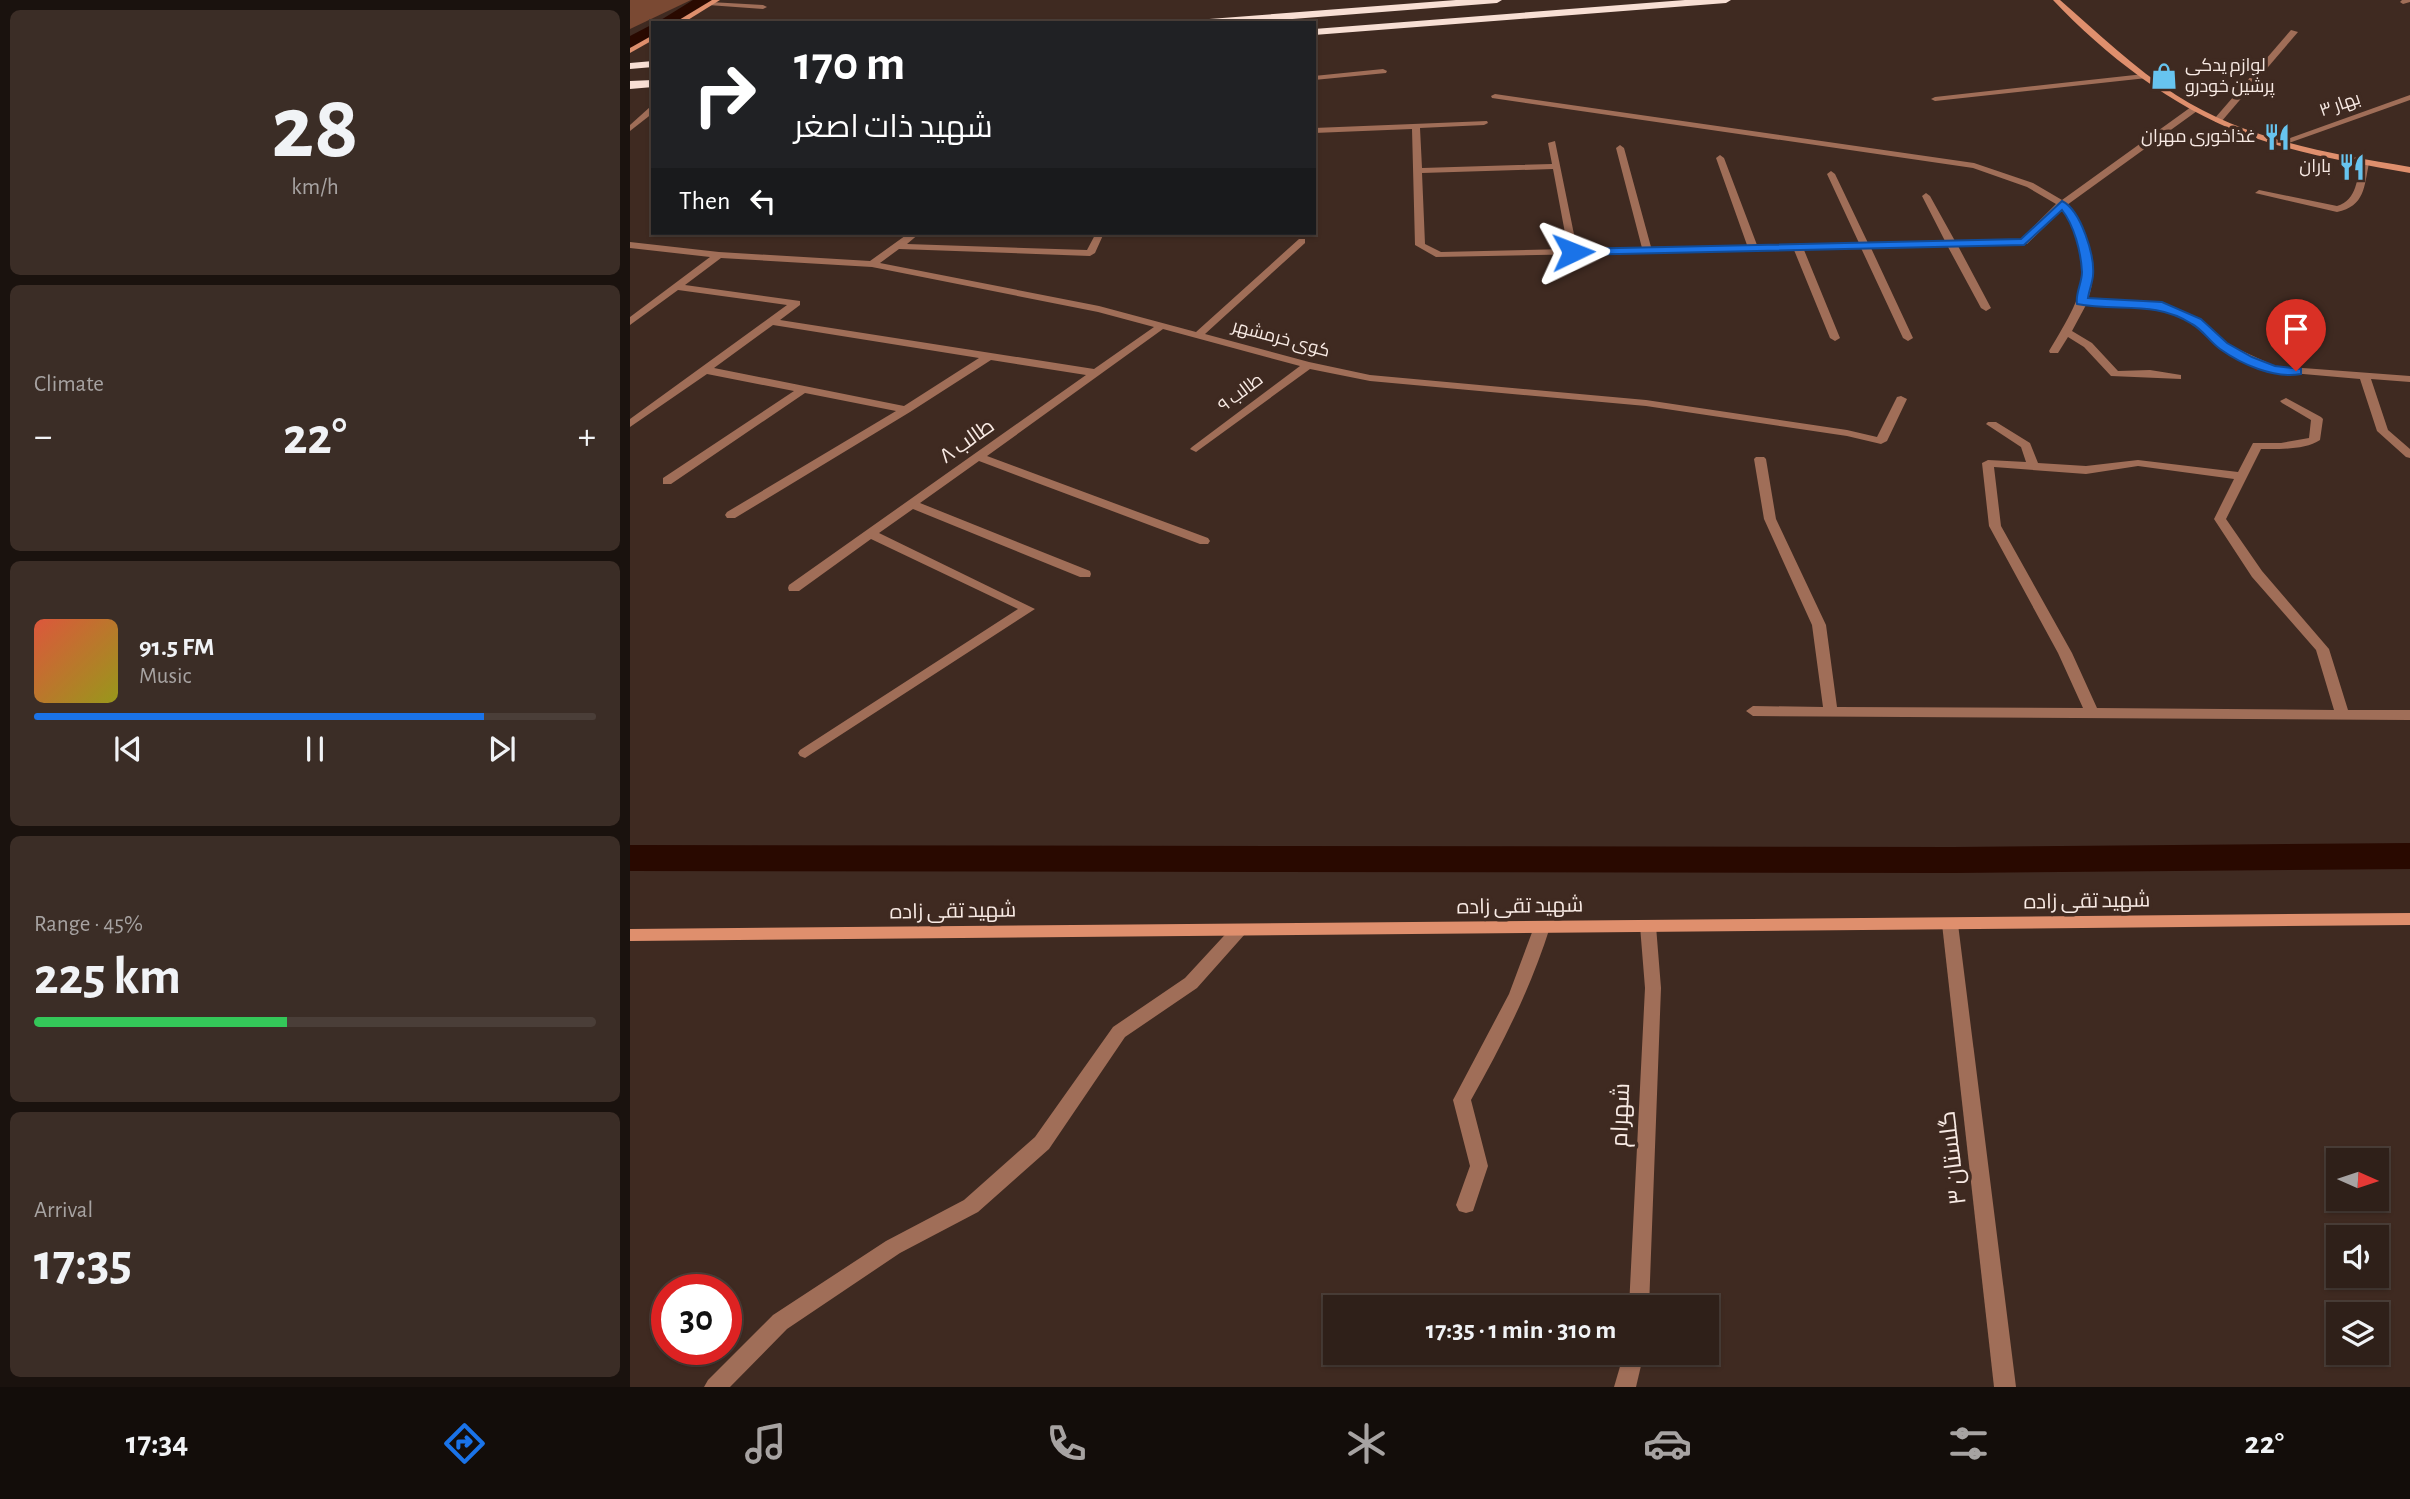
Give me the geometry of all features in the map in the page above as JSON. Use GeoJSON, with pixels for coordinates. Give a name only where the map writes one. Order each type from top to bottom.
{"type":"FeatureCollection","features":[{"type":"Feature","properties":{"kind":"highway"},"geometry":{"type":"LineString","coordinates":[[1222,21],[1497,0]]}},
{"type":"Feature","properties":{"kind":"highway"},"geometry":{"type":"LineString","coordinates":[[1316,32],[1726,0]]}},
{"type":"Feature","properties":{"kind":"highway"},"geometry":{"type":"LineString","coordinates":[[630,66],[651,64]]}},
{"type":"Feature","properties":{"kind":"highway"},"geometry":{"type":"LineString","coordinates":[[630,85],[651,83]]}},
{"type":"Feature","properties":{"kind":"main road"},"geometry":{"type":"LineString","coordinates":[[2056,0],[2144,76],[2194,109],[2280,143],[2365,163],[2410,170]]}},
{"type":"Feature","properties":{"kind":"main road"},"geometry":{"type":"LineString","coordinates":[[681,21],[714,2]]}},
{"type":"Feature","properties":{"kind":"main road"},"geometry":{"type":"LineString","coordinates":[[630,51],[651,38]]}},
{"type":"Feature","properties":{"kind":"main road","name":"شهید تقی زاده"},"geometry":{"type":"LineString","coordinates":[[630,935],[2410,919]]}},
{"type":"Feature","properties":{"kind":"street"},"geometry":{"type":"LineString","coordinates":[[714,2],[763,7]]}},
{"type":"Feature","properties":{"kind":"street"},"geometry":{"type":"LineString","coordinates":[[2218,120],[2294,32]]}},
{"type":"Feature","properties":{"kind":"street"},"geometry":{"type":"LineString","coordinates":[[1316,78],[1383,71]]}},
{"type":"Feature","properties":{"kind":"street"},"geometry":{"type":"LineString","coordinates":[[1935,99],[2144,76]]}},
{"type":"Feature","properties":{"kind":"street"},"geometry":{"type":"LineString","coordinates":[[1495,96],[1974,166],[2030,185],[2062,204],[2073,217],[2084,250],[2088,274],[2081,302],[2054,351]]}},
{"type":"Feature","properties":{"kind":"street","name":"بهار ۳"},"geometry":{"type":"LineString","coordinates":[[2280,143],[2410,97]]}},
{"type":"Feature","properties":{"kind":"street"},"geometry":{"type":"LineString","coordinates":[[1416,126],[1420,245],[1439,254],[1865,246],[2024,242],[2062,204],[2194,109]]}},
{"type":"Feature","properties":{"kind":"street"},"geometry":{"type":"LineString","coordinates":[[630,129],[651,111]]}},
{"type":"Feature","properties":{"kind":"street"},"geometry":{"type":"LineString","coordinates":[[1316,131],[1484,123]]}},
{"type":"Feature","properties":{"kind":"street"},"geometry":{"type":"LineString","coordinates":[[1552,143],[1573,252]]}},
{"type":"Feature","properties":{"kind":"street"},"geometry":{"type":"LineString","coordinates":[[1620,148],[1647,250]]}},
{"type":"Feature","properties":{"kind":"street"},"geometry":{"type":"LineString","coordinates":[[1720,158],[1753,248]]}},
{"type":"Feature","properties":{"kind":"street"},"geometry":{"type":"LineString","coordinates":[[2259,193],[2337,209],[2348,208],[2356,201],[2365,163]]}},
{"type":"Feature","properties":{"kind":"street"},"geometry":{"type":"LineString","coordinates":[[1418,171],[1556,166]]}},
{"type":"Feature","properties":{"kind":"street"},"geometry":{"type":"LineString","coordinates":[[1831,174],[1908,338]]}},
{"type":"Feature","properties":{"kind":"street"},"geometry":{"type":"LineString","coordinates":[[1926,196],[1986,309]]}},
{"type":"Feature","properties":{"kind":"street"},"geometry":{"type":"LineString","coordinates":[[872,264],[912,235]]}},
{"type":"Feature","properties":{"kind":"street"},"geometry":{"type":"LineString","coordinates":[[897,246],[1090,253],[1099,235]]}},
{"type":"Feature","properties":{"kind":"street"},"geometry":{"type":"LineString","coordinates":[[1198,335],[1302,242]]}},
{"type":"Feature","properties":{"kind":"street","name":"کوی خرمشهر"},"geometry":{"type":"LineString","coordinates":[[633,247],[872,264],[1099,309],[1308,365],[1370,378],[1646,403],[1847,433],[1881,441],[1901,399]]}},
{"type":"Feature","properties":{"kind":"street"},"geometry":{"type":"LineString","coordinates":[[1798,247],[1835,338]]}},
{"type":"Feature","properties":{"kind":"street"},"geometry":{"type":"LineString","coordinates":[[630,322],[719,255]]}},
{"type":"Feature","properties":{"kind":"street"},"geometry":{"type":"LineString","coordinates":[[630,425],[796,303],[676,287]]}},
{"type":"Feature","properties":{"kind":"street"},"geometry":{"type":"LineString","coordinates":[[2081,302],[2158,304],[2197,321],[2223,346],[2273,369],[2410,379]]}},
{"type":"Feature","properties":{"kind":"street"},"geometry":{"type":"LineString","coordinates":[[771,322],[1096,373]]}},
{"type":"Feature","properties":{"kind":"street","name":"طالب ۸"},"geometry":{"type":"LineString","coordinates":[[793,588],[1163,325]]}},
{"type":"Feature","properties":{"kind":"street"},"geometry":{"type":"LineString","coordinates":[[2065,331],[2088,345],[2115,374],[2150,373],[2177,377]]}},
{"type":"Feature","properties":{"kind":"street"},"geometry":{"type":"LineString","coordinates":[[732,515],[988,357]]}},
{"type":"Feature","properties":{"kind":"street","name":"طالب ۹"},"geometry":{"type":"LineString","coordinates":[[1196,449],[1308,365]]}},
{"type":"Feature","properties":{"kind":"street"},"geometry":{"type":"LineString","coordinates":[[705,370],[906,410]]}},
{"type":"Feature","properties":{"kind":"street"},"geometry":{"type":"LineString","coordinates":[[2365,377],[2383,431],[2410,456]]}},
{"type":"Feature","properties":{"kind":"street"},"geometry":{"type":"LineString","coordinates":[[667,481],[803,390]]}},
{"type":"Feature","properties":{"kind":"street"},"geometry":{"type":"LineString","coordinates":[[2286,401],[2317,419],[2314,440],[2281,446],[2257,445],[2220,519],[2258,574],[2322,649],[2343,715]]}},
{"type":"Feature","properties":{"kind":"street"},"geometry":{"type":"LineString","coordinates":[[1992,424],[2026,445],[2034,467]]}},
{"type":"Feature","properties":{"kind":"street"},"geometry":{"type":"LineString","coordinates":[[978,457],[1204,541]]}},
{"type":"Feature","properties":{"kind":"street"},"geometry":{"type":"LineString","coordinates":[[1760,459],[1770,519],[1819,625],[1831,712]]}},
{"type":"Feature","properties":{"kind":"street"},"geometry":{"type":"LineString","coordinates":[[2092,713],[2065,653],[1995,526],[1988,463],[2086,470],[2138,464],[2240,477]]}},
{"type":"Feature","properties":{"kind":"street"},"geometry":{"type":"LineString","coordinates":[[911,504],[1085,574]]}},
{"type":"Feature","properties":{"kind":"street"},"geometry":{"type":"LineString","coordinates":[[805,754],[1028,609],[870,534]]}},
{"type":"Feature","properties":{"kind":"street"},"geometry":{"type":"LineString","coordinates":[[1753,711],[2410,715]]}},
{"type":"Feature","properties":{"kind":"street","name":"گلستان ۳"},"geometry":{"type":"LineString","coordinates":[[1950,924],[2005,1387]]}},
{"type":"Feature","properties":{"kind":"street","name":"شهرام"},"geometry":{"type":"LineString","coordinates":[[1640,1295],[1653,988],[1648,926]]}},
{"type":"Feature","properties":{"kind":"street"},"geometry":{"type":"LineString","coordinates":[[1466,1205],[1479,1166],[1462,1100],[1530,971],[1542,927]]}},
{"type":"Feature","properties":{"kind":"street"},"geometry":{"type":"LineString","coordinates":[[715,1387],[780,1322],[893,1247],[971,1206],[1042,1143],[1119,1032],[1191,983],[1239,930]]}},
{"type":"Feature","properties":{"kind":"street"},"geometry":{"type":"LineString","coordinates":[[1625,1387],[1631,1365]]}},
{"type":"Feature","properties":{"kind":"shaded area"},"geometry":{"type":"Polygon","coordinates":[[[630,0],[691,0],[630,29],[630,0]]]}},
{"type":"Feature","properties":{"kind":"waterway"},"geometry":{"type":"LineString","coordinates":[[668,21],[705,0]]}},
{"type":"Feature","properties":{"kind":"waterway"},"geometry":{"type":"LineString","coordinates":[[630,43],[651,30]]}},
{"type":"Feature","properties":{"kind":"waterway"},"geometry":{"type":"LineString","coordinates":[[630,858],[1953,860],[2410,856]]}},
{"type":"Feature","properties":{"kind":"place","name":"لوازم یدکی پرشین خودرو"},"geometry":{"type":"Point","coordinates":[2164,76]}},
{"type":"Feature","properties":{"kind":"place","name":"غذاخوری مهران"},"geometry":{"type":"Point","coordinates":[2277,137]}},
{"type":"Feature","properties":{"kind":"place","name":"باران"},"geometry":{"type":"Point","coordinates":[2352,167]}},
{"type":"Feature","properties":{"kind":"route"},"geometry":{"type":"LineString","coordinates":[[1573,252],[2024,242],[2062,204],[2073,217],[2082,243],[2088,274],[2085,295],[2081,302],[2158,304],[2197,321],[2223,346],[2248,359],[2273,369],[2296,371]]}}]}
